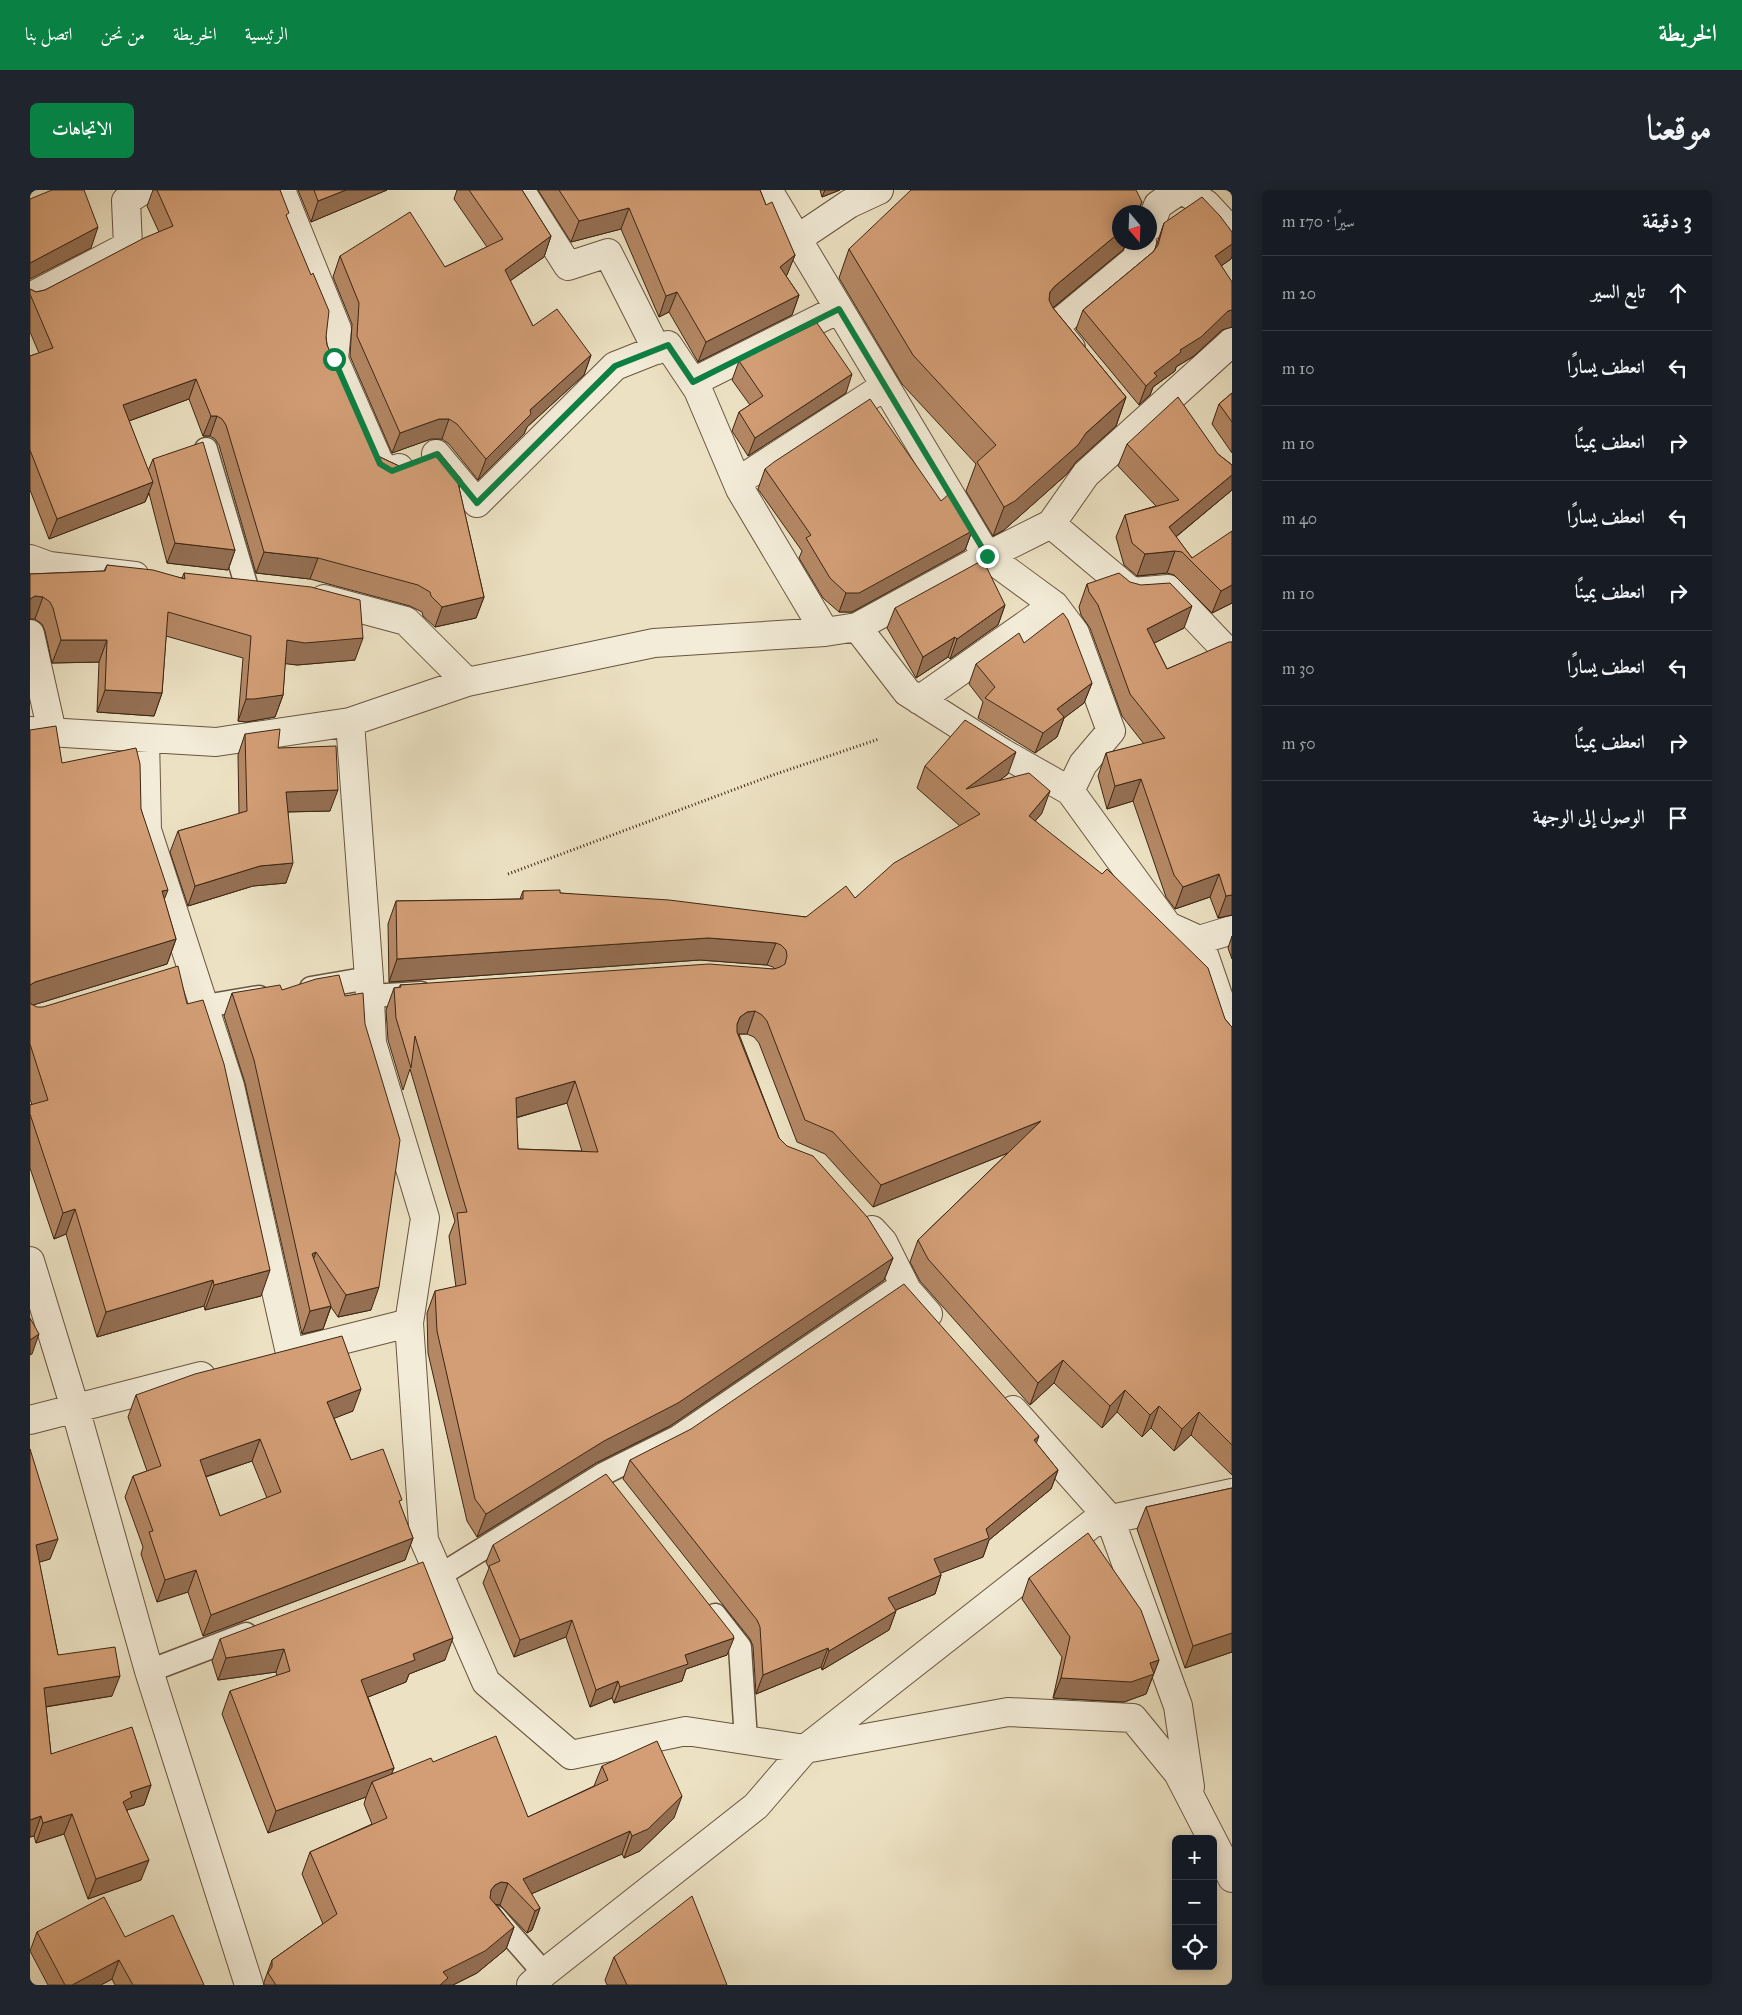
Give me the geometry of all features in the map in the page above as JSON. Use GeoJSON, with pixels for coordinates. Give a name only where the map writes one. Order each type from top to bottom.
{"type":"FeatureCollection","features":[{"type":"Feature","properties":{"kind":"street"},"geometry":{"type":"LineString","coordinates":[[30,297],[128,246],[126,201],[143,190]]}},
{"type":"Feature","properties":{"kind":"street"},"geometry":{"type":"LineString","coordinates":[[281,190],[337,329],[334,359],[380,464],[392,471],[437,454],[477,503],[615,366],[668,345],[698,390],[737,482],[825,632]]}},
{"type":"Feature","properties":{"kind":"street"},"geometry":{"type":"LineString","coordinates":[[520,190],[568,266],[608,253],[657,350]]}},
{"type":"Feature","properties":{"kind":"street"},"geometry":{"type":"LineString","coordinates":[[768,190],[987,556],[1054,605],[1075,633],[1111,731],[1083,764],[1070,791]]}},
{"type":"Feature","properties":{"kind":"street"},"geometry":{"type":"LineString","coordinates":[[797,239],[849,204],[879,190]]}},
{"type":"Feature","properties":{"kind":"street"},"geometry":{"type":"LineString","coordinates":[[1157,207],[1158,204],[1181,190],[1206,204],[1232,232]]}},
{"type":"Feature","properties":{"kind":"street"},"geometry":{"type":"LineString","coordinates":[[1090,370],[1054,327],[1136,258],[1139,250]]}},
{"type":"Feature","properties":{"kind":"street"},"geometry":{"type":"LineString","coordinates":[[693,382],[839,309]]}},
{"type":"Feature","properties":{"kind":"street"},"geometry":{"type":"LineString","coordinates":[[30,634],[41,732],[216,742],[350,722],[467,682],[654,643],[825,632],[857,627],[987,556],[1051,524],[1086,474],[1232,342]]}},
{"type":"Feature","properties":{"kind":"street"},"geometry":{"type":"LineString","coordinates":[[737,482],[885,386]]}},
{"type":"Feature","properties":{"kind":"street"},"geometry":{"type":"LineString","coordinates":[[1173,396],[1189,420]]}},
{"type":"Feature","properties":{"kind":"street"},"geometry":{"type":"LineString","coordinates":[[1120,406],[1138,428]]}},
{"type":"Feature","properties":{"kind":"street"},"geometry":{"type":"LineString","coordinates":[[1051,524],[1132,592],[1168,589],[1225,649]]}},
{"type":"Feature","properties":{"kind":"street"},"geometry":{"type":"LineString","coordinates":[[30,559],[49,566],[158,578]]}},
{"type":"Feature","properties":{"kind":"street"},"geometry":{"type":"LineString","coordinates":[[217,584],[306,594],[406,621],[467,682]]}},
{"type":"Feature","properties":{"kind":"street"},"geometry":{"type":"LineString","coordinates":[[919,700],[1054,605]]}},
{"type":"Feature","properties":{"kind":"street"},"geometry":{"type":"LineString","coordinates":[[857,627],[907,692],[1003,753],[1070,791],[1168,926],[1200,940],[1232,930]]}},
{"type":"Feature","properties":{"kind":"street"},"geometry":{"type":"LineString","coordinates":[[350,722],[372,1043],[425,1218],[408,1323],[424,1540],[429,1570],[486,1682],[570,1755],[686,1732],[805,1749],[1008,1712],[1133,1718],[1178,1773],[1210,1835]]}},
{"type":"Feature","properties":{"kind":"street"},"geometry":{"type":"LineString","coordinates":[[145,738],[147,830],[184,973],[205,1006],[230,1086],[290,1353]]}},
{"type":"Feature","properties":{"kind":"street"},"geometry":{"type":"LineString","coordinates":[[1200,940],[1232,1036]]}},
{"type":"Feature","properties":{"kind":"street"},"geometry":{"type":"LineString","coordinates":[[858,1214],[883,1242],[906,1290],[946,1334]]}},
{"type":"Feature","properties":{"kind":"street"},"geometry":{"type":"LineString","coordinates":[[30,1261],[149,1671],[249,1985]]}},
{"type":"Feature","properties":{"kind":"street"},"geometry":{"type":"LineString","coordinates":[[262,1360],[408,1323]]}},
{"type":"Feature","properties":{"kind":"street"},"geometry":{"type":"LineString","coordinates":[[30,1420],[225,1370]]}},
{"type":"Feature","properties":{"kind":"street"},"geometry":{"type":"LineString","coordinates":[[998,1393],[1110,1519],[1178,1706],[1192,1798]]}},
{"type":"Feature","properties":{"kind":"street"},"geometry":{"type":"LineString","coordinates":[[542,1981],[756,1806],[805,1749],[1093,1523],[1232,1493]]}},
{"type":"Feature","properties":{"kind":"street"},"geometry":{"type":"LineString","coordinates":[[1217,1848],[1232,1878]]}},
{"type":"Feature","properties":{"kind":"lane"},"geometry":{"type":"LineString","coordinates":[[206,449],[247,588]]}},
{"type":"Feature","properties":{"kind":"lane"},"geometry":{"type":"LineString","coordinates":[[205,1006],[287,992],[369,987],[438,992]]}},
{"type":"Feature","properties":{"kind":"lane"},"geometry":{"type":"LineString","coordinates":[[429,1570],[609,1481],[903,1283]]}},
{"type":"Feature","properties":{"kind":"lane"},"geometry":{"type":"LineString","coordinates":[[705,1602],[740,1647],[746,1740]]}},
{"type":"Feature","properties":{"kind":"lane"},"geometry":{"type":"LineString","coordinates":[[149,1671],[268,1626]]}},
{"type":"Feature","properties":{"kind":"lane"},"geometry":{"type":"LineString","coordinates":[[494,1917],[542,1981]]}},
{"type":"Feature","properties":{"kind":"path"},"geometry":{"type":"LineString","coordinates":[[508,874],[773,775],[879,739]]}},
{"type":"Feature","properties":{"kind":"building"},"geometry":{"type":"Polygon","coordinates":[[[52,190],[84,190],[98,227],[30,263],[30,199],[52,190]]]}},
{"type":"Feature","properties":{"kind":"building"},"geometry":{"type":"Polygon","coordinates":[[[157,190],[280,190],[289,213],[286,215],[311,275],[313,273],[329,311],[327,345],[373,450],[380,457],[399,466],[439,452],[462,480],[458,483],[484,597],[442,607],[431,596],[430,592],[418,585],[318,558],[264,552],[226,425],[217,416],[211,416],[196,379],[123,405],[153,482],[57,519],[30,450],[30,356],[53,348],[30,294],[30,289],[36,292],[45,290],[144,238],[173,226],[157,190]]]}},
{"type":"Feature","properties":{"kind":"building"},"geometry":{"type":"Polygon","coordinates":[[[314,190],[346,190],[318,201],[314,190]]]}},
{"type":"Feature","properties":{"kind":"building"},"geometry":{"type":"Polygon","coordinates":[[[469,190],[522,190],[551,236],[505,270],[533,326],[557,309],[591,355],[530,410],[531,414],[486,459],[457,424],[449,419],[439,419],[400,433],[357,336],[359,303],[340,256],[410,212],[445,267],[503,239],[469,190]]]}},
{"type":"Feature","properties":{"kind":"building"},"geometry":{"type":"Polygon","coordinates":[[[559,190],[760,190],[766,205],[772,202],[795,255],[780,267],[799,295],[706,342],[677,292],[666,296],[629,208],[579,221],[559,190]]]}},
{"type":"Feature","properties":{"kind":"building"},"geometry":{"type":"Polygon","coordinates":[[[911,190],[1136,190],[1142,202],[1140,205],[1112,205],[1112,239],[1055,286],[1050,292],[1049,300],[1053,308],[1126,397],[1086,433],[1078,445],[1015,501],[1004,507],[977,462],[996,445],[913,355],[849,249],[911,190]]]}},
{"type":"Feature","properties":{"kind":"building"},"geometry":{"type":"Polygon","coordinates":[[[1202,197],[1220,216],[1232,232],[1232,244],[1215,256],[1232,282],[1232,310],[1228,311],[1201,337],[1180,350],[1181,352],[1154,373],[1157,376],[1146,386],[1083,310],[1154,250],[1157,250],[1164,223],[1202,197]]]}},
{"type":"Feature","properties":{"kind":"building"},"geometry":{"type":"Polygon","coordinates":[[[817,323],[852,374],[755,438],[739,412],[763,396],[739,361],[817,323]]]}},
{"type":"Feature","properties":{"kind":"building"},"geometry":{"type":"Polygon","coordinates":[[[1232,393],[1232,422],[1219,404],[1232,393]]]}},
{"type":"Feature","properties":{"kind":"building"},"geometry":{"type":"Polygon","coordinates":[[[1178,397],[1218,454],[1232,465],[1232,475],[1169,527],[1192,558],[1232,531],[1232,585],[1221,591],[1182,552],[1145,554],[1132,543],[1125,515],[1179,500],[1127,444],[1178,397]]]}},
{"type":"Feature","properties":{"kind":"building"},"geometry":{"type":"Polygon","coordinates":[[[870,399],[941,501],[950,493],[972,531],[859,593],[846,593],[830,578],[806,538],[811,535],[765,469],[870,399]]]}},
{"type":"Feature","properties":{"kind":"building"},"geometry":{"type":"Polygon","coordinates":[[[203,442],[235,550],[175,543],[153,459],[203,442]]]}},
{"type":"Feature","properties":{"kind":"building"},"geometry":{"type":"Polygon","coordinates":[[[983,560],[1005,605],[957,639],[955,637],[923,657],[895,608],[983,560]]]}},
{"type":"Feature","properties":{"kind":"building"},"geometry":{"type":"Polygon","coordinates":[[[107,565],[153,570],[185,579],[184,573],[311,587],[360,600],[363,638],[305,643],[287,640],[283,695],[246,699],[251,636],[168,612],[162,693],[105,690],[107,640],[61,640],[50,602],[43,597],[35,596],[30,599],[30,574],[105,571],[107,565]]]}},
{"type":"Feature","properties":{"kind":"building"},"geometry":{"type":"Polygon","coordinates":[[[1119,573],[1130,582],[1141,585],[1170,583],[1192,606],[1147,629],[1167,669],[1232,642],[1232,895],[1226,896],[1219,874],[1183,887],[1174,875],[1141,779],[1115,786],[1106,753],[1165,738],[1130,694],[1098,605],[1089,592],[1087,584],[1119,573]]]}},
{"type":"Feature","properties":{"kind":"building"},"geometry":{"type":"Polygon","coordinates":[[[1063,613],[1068,620],[1092,683],[1057,709],[1064,717],[1043,733],[985,698],[995,687],[976,664],[1019,633],[1024,643],[1063,613]]]}},
{"type":"Feature","properties":{"kind":"building"},"geometry":{"type":"Polygon","coordinates":[[[965,720],[1016,752],[966,789],[1029,773],[1050,791],[1029,816],[1102,874],[1107,869],[1208,968],[1225,1019],[1232,1027],[1232,1445],[1199,1412],[1182,1429],[1159,1406],[1150,1415],[1125,1390],[1110,1406],[1063,1360],[1038,1383],[928,1259],[918,1240],[1041,1121],[881,1185],[833,1132],[805,1120],[767,1021],[755,1011],[747,1012],[740,1017],[737,1024],[737,1032],[779,1138],[787,1146],[813,1156],[868,1218],[893,1258],[678,1403],[604,1441],[486,1514],[475,1499],[437,1331],[435,1291],[466,1284],[457,1213],[467,1212],[415,1036],[411,1068],[396,1018],[394,988],[401,987],[400,985],[709,964],[774,969],[785,964],[787,956],[786,950],[776,943],[708,938],[397,959],[396,901],[523,899],[523,891],[560,890],[560,893],[669,900],[806,917],[846,886],[855,898],[894,863],[980,814],[925,766],[965,720]],[[575,1081],[516,1098],[518,1149],[598,1152],[575,1081]]]}},
{"type":"Feature","properties":{"kind":"building"},"geometry":{"type":"Polygon","coordinates":[[[56,726],[62,763],[136,748],[140,764],[141,809],[168,890],[162,891],[176,939],[30,985],[30,730],[56,726]]]}},
{"type":"Feature","properties":{"kind":"building"},"geometry":{"type":"Polygon","coordinates":[[[280,729],[278,748],[336,746],[338,790],[286,792],[293,863],[260,866],[195,886],[178,831],[247,811],[245,734],[280,729]]]}},
{"type":"Feature","properties":{"kind":"building"},"geometry":{"type":"Polygon","coordinates":[[[178,966],[187,1004],[203,1000],[224,1064],[270,1270],[214,1285],[213,1280],[106,1312],[75,1209],[63,1213],[30,1114],[30,1105],[48,1100],[30,1044],[30,1003],[37,1007],[43,1007],[178,966]]]}},
{"type":"Feature","properties":{"kind":"building"},"geometry":{"type":"Polygon","coordinates":[[[339,975],[345,996],[363,993],[365,1024],[400,1140],[379,1287],[346,1295],[316,1252],[312,1254],[331,1306],[310,1311],[254,1060],[232,993],[280,985],[282,990],[316,979],[339,975]]]}},
{"type":"Feature","properties":{"kind":"building"},"geometry":{"type":"Polygon","coordinates":[[[904,1284],[1039,1436],[1034,1440],[1058,1470],[986,1529],[989,1538],[934,1559],[941,1575],[888,1598],[896,1611],[829,1651],[828,1648],[763,1675],[760,1627],[757,1620],[630,1460],[691,1429],[904,1284]]]}},
{"type":"Feature","properties":{"kind":"building"},"geometry":{"type":"Polygon","coordinates":[[[30,1318],[39,1334],[30,1340],[30,1318]]]}},
{"type":"Feature","properties":{"kind":"building"},"geometry":{"type":"Polygon","coordinates":[[[342,1336],[361,1389],[327,1402],[351,1460],[383,1449],[402,1500],[399,1501],[413,1538],[211,1615],[196,1570],[165,1580],[149,1532],[153,1531],[133,1476],[161,1466],[136,1395],[195,1374],[342,1336]],[[260,1439],[200,1460],[220,1516],[281,1492],[260,1439]]]}},
{"type":"Feature","properties":{"kind":"building"},"geometry":{"type":"Polygon","coordinates":[[[30,1449],[58,1539],[36,1545],[58,1655],[115,1647],[120,1676],[44,1688],[51,1754],[132,1727],[151,1785],[130,1792],[132,1797],[123,1802],[149,1860],[96,1879],[72,1814],[43,1823],[41,1816],[30,1820],[30,1449]]]}},
{"type":"Feature","properties":{"kind":"building"},"geometry":{"type":"Polygon","coordinates":[[[606,1474],[734,1638],[685,1655],[688,1664],[620,1687],[618,1681],[596,1690],[572,1620],[520,1640],[489,1566],[500,1561],[493,1545],[606,1474]]]}},
{"type":"Feature","properties":{"kind":"building"},"geometry":{"type":"Polygon","coordinates":[[[1232,1488],[1232,1633],[1193,1646],[1146,1507],[1232,1488]]]}},
{"type":"Feature","properties":{"kind":"building"},"geometry":{"type":"Polygon","coordinates":[[[1088,1533],[1141,1610],[1159,1660],[1150,1663],[1154,1674],[1131,1682],[1061,1678],[1070,1637],[1029,1578],[1088,1533]]]}},
{"type":"Feature","properties":{"kind":"building"},"geometry":{"type":"Polygon","coordinates":[[[423,1562],[453,1638],[413,1654],[415,1660],[361,1680],[394,1768],[276,1811],[230,1691],[290,1671],[284,1649],[226,1658],[220,1639],[423,1562]]]}},
{"type":"Feature","properties":{"kind":"building"},"geometry":{"type":"Polygon","coordinates":[[[496,1736],[528,1817],[608,1780],[602,1766],[657,1741],[682,1796],[648,1829],[632,1836],[630,1831],[523,1879],[540,1908],[535,1911],[508,1883],[501,1882],[495,1885],[491,1890],[490,1898],[514,1927],[485,1951],[443,1972],[448,1978],[440,1985],[276,1985],[268,1973],[272,1967],[272,1960],[337,1914],[310,1852],[387,1818],[372,1782],[431,1758],[433,1762],[496,1736]]]}},
{"type":"Feature","properties":{"kind":"building"},"geometry":{"type":"Polygon","coordinates":[[[692,1896],[727,1985],[627,1985],[614,1957],[692,1896]]]}},
{"type":"Feature","properties":{"kind":"building"},"geometry":{"type":"Polygon","coordinates":[[[104,1897],[125,1937],[173,1915],[204,1985],[133,1985],[119,1960],[72,1985],[65,1985],[37,1932],[104,1897]]]}},
{"type":"Feature","properties":{"kind":"route"},"geometry":{"type":"LineString","coordinates":[[334,359],[380,464],[392,471],[437,454],[477,503],[615,366],[668,345],[693,382],[839,309],[987,556]]}}]}
